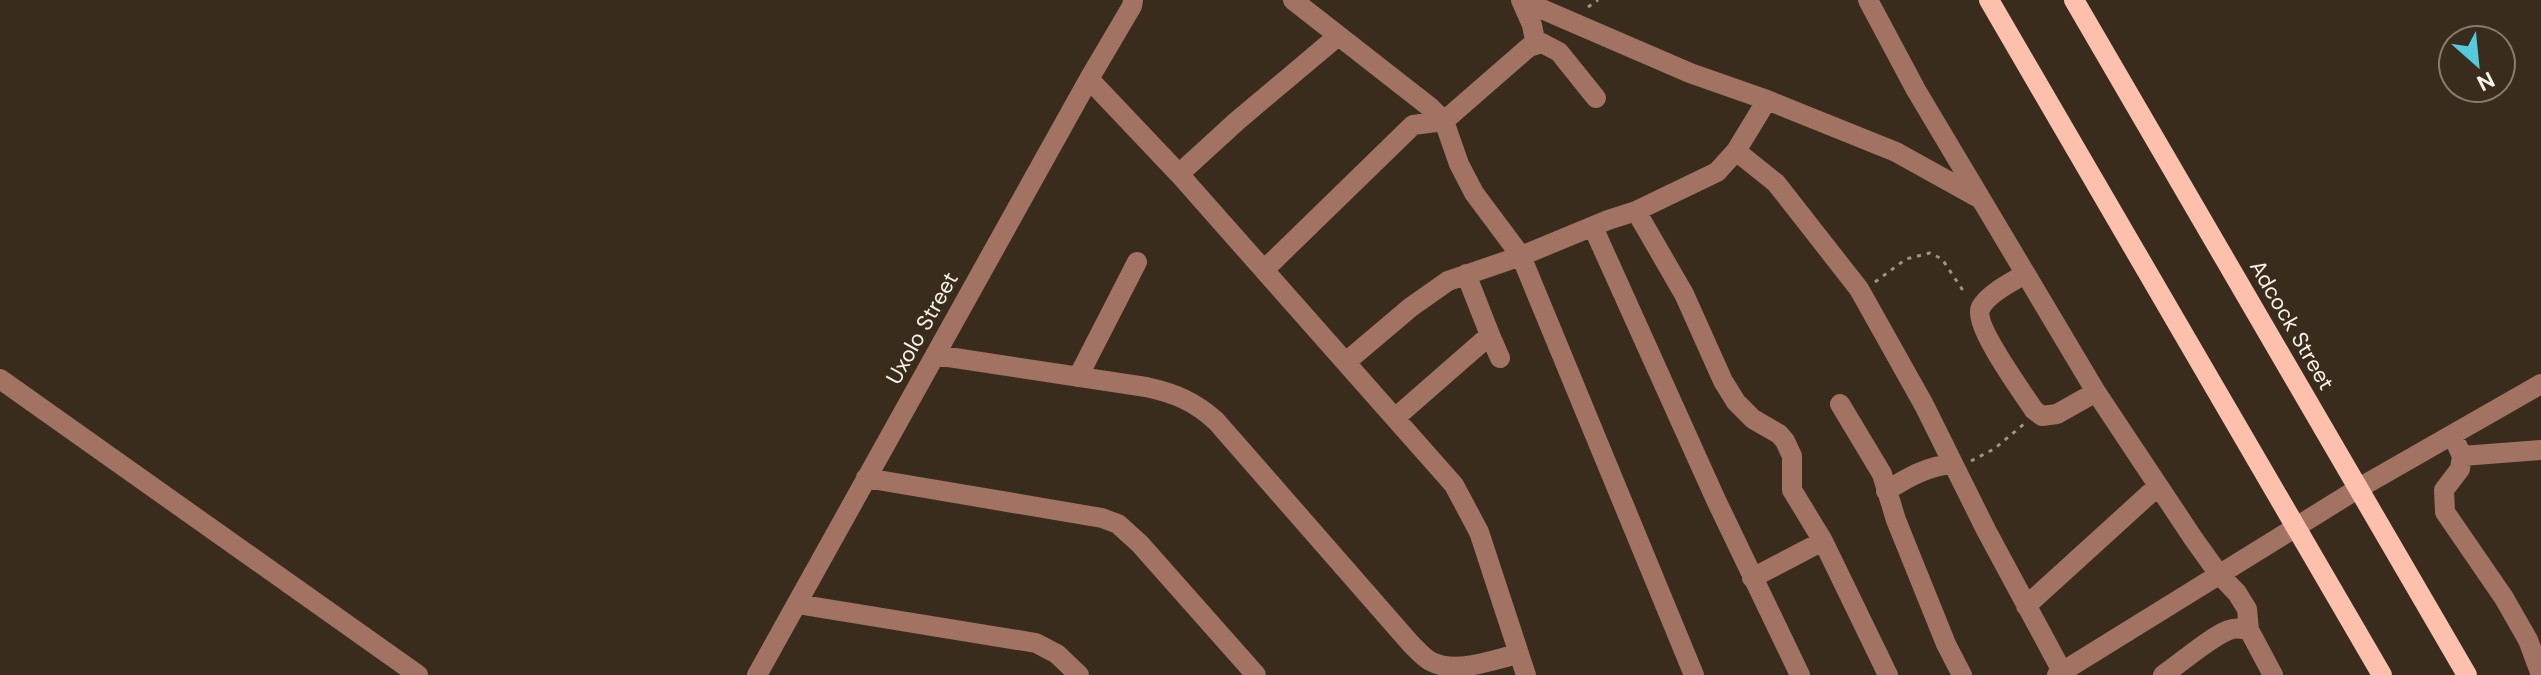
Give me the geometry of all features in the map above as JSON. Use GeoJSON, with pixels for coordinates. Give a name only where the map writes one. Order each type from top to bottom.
{"type":"FeatureCollection","features":[{"type":"Feature","properties":{"kind":"main road"},"geometry":{"type":"LineString","coordinates":[[1989,0],[2382,675]]}},
{"type":"Feature","properties":{"kind":"main road","name":"Adcock Street"},"geometry":{"type":"LineString","coordinates":[[2074,0],[2467,675]]}},
{"type":"Feature","properties":{"kind":"street"},"geometry":{"type":"LineString","coordinates":[[1293,0],[1444,121],[1459,164],[1474,193],[1521,256],[1694,675]]}},
{"type":"Feature","properties":{"kind":"street"},"geometry":{"type":"LineString","coordinates":[[1521,0],[1532,25],[1536,45]]}},
{"type":"Feature","properties":{"kind":"street"},"geometry":{"type":"LineString","coordinates":[[1521,0],[1643,54],[1896,152],[1981,199]]}},
{"type":"Feature","properties":{"kind":"street"},"geometry":{"type":"LineString","coordinates":[[1868,0],[1916,90],[2096,392],[2218,573],[2247,609],[2249,630],[2273,675]]}},
{"type":"Feature","properties":{"kind":"street","name":"Uxolo Street"},"geometry":{"type":"LineString","coordinates":[[757,675],[1132,3]]}},
{"type":"Feature","properties":{"kind":"street"},"geometry":{"type":"LineString","coordinates":[[1179,174],[1338,36]]}},
{"type":"Feature","properties":{"kind":"street"},"geometry":{"type":"LineString","coordinates":[[1265,269],[1413,125],[1444,121],[1529,47],[1542,43],[1559,52],[1596,98]]}},
{"type":"Feature","properties":{"kind":"street"},"geometry":{"type":"LineString","coordinates":[[1089,79],[1265,269],[1454,485],[1479,532],[1526,675]]}},
{"type":"Feature","properties":{"kind":"street"},"geometry":{"type":"LineString","coordinates":[[1346,362],[1434,289],[1448,281],[1636,211],[1717,172],[1736,151],[1767,100]]}},
{"type":"Feature","properties":{"kind":"street"},"geometry":{"type":"LineString","coordinates":[[1736,151],[1776,183],[1861,292],[1924,405],[2061,674],[2218,573],[2541,384]]}},
{"type":"Feature","properties":{"kind":"street"},"geometry":{"type":"LineString","coordinates":[[1636,211],[1684,294],[1723,381],[1736,402],[1753,419],[1772,429],[1785,441],[1792,456],[1792,490],[1823,541],[1888,675]]}},
{"type":"Feature","properties":{"kind":"street"},"geometry":{"type":"LineString","coordinates":[[1593,227],[1752,578],[1800,675]]}},
{"type":"Feature","properties":{"kind":"street"},"geometry":{"type":"LineString","coordinates":[[1078,377],[1137,262]]}},
{"type":"Feature","properties":{"kind":"street"},"geometry":{"type":"LineString","coordinates":[[1466,274],[1500,358]]}},
{"type":"Feature","properties":{"kind":"street"},"geometry":{"type":"LineString","coordinates":[[2025,274],[1981,307],[1979,318],[1988,336],[2037,414],[2057,414],[2096,392]]}},
{"type":"Feature","properties":{"kind":"street"},"geometry":{"type":"LineString","coordinates":[[1395,418],[1490,335]]}},
{"type":"Feature","properties":{"kind":"street"},"geometry":{"type":"LineString","coordinates":[[935,355],[1173,393],[1199,406],[1216,421],[1427,659],[1448,666],[1462,666],[1518,654]]}},
{"type":"Feature","properties":{"kind":"street"},"geometry":{"type":"LineString","coordinates":[[0,379],[418,675]]}},
{"type":"Feature","properties":{"kind":"street"},"geometry":{"type":"LineString","coordinates":[[1840,404],[1882,474],[1946,644],[1962,675]]}},
{"type":"Feature","properties":{"kind":"street"},"geometry":{"type":"LineString","coordinates":[[2451,435],[2462,456],[2460,469],[2444,490],[2445,512],[2504,598],[2528,640],[2541,675]]}},
{"type":"Feature","properties":{"kind":"street"},"geometry":{"type":"LineString","coordinates":[[2462,456],[2541,450]]}},
{"type":"Feature","properties":{"kind":"street"},"geometry":{"type":"LineString","coordinates":[[1886,491],[1911,475],[1939,465],[1952,464]]}},
{"type":"Feature","properties":{"kind":"street"},"geometry":{"type":"LineString","coordinates":[[866,478],[1102,518],[1118,524],[1157,562],[1256,675]]}},
{"type":"Feature","properties":{"kind":"street"},"geometry":{"type":"LineString","coordinates":[[2026,606],[2158,486]]}},
{"type":"Feature","properties":{"kind":"street"},"geometry":{"type":"LineString","coordinates":[[1752,578],[1823,541]]}},
{"type":"Feature","properties":{"kind":"street"},"geometry":{"type":"LineString","coordinates":[[797,604],[1036,643],[1057,654],[1079,675]]}},
{"type":"Feature","properties":{"kind":"street"},"geometry":{"type":"LineString","coordinates":[[2163,675],[2229,630],[2249,630]]}},
{"type":"Feature","properties":{"kind":"path"},"geometry":{"type":"LineString","coordinates":[[1861,292],[1906,259],[1930,253],[1942,259],[1970,301],[1981,307]]}},
{"type":"Feature","properties":{"kind":"path"},"geometry":{"type":"LineString","coordinates":[[1952,464],[1969,462],[1994,449],[2037,414]]}}]}
